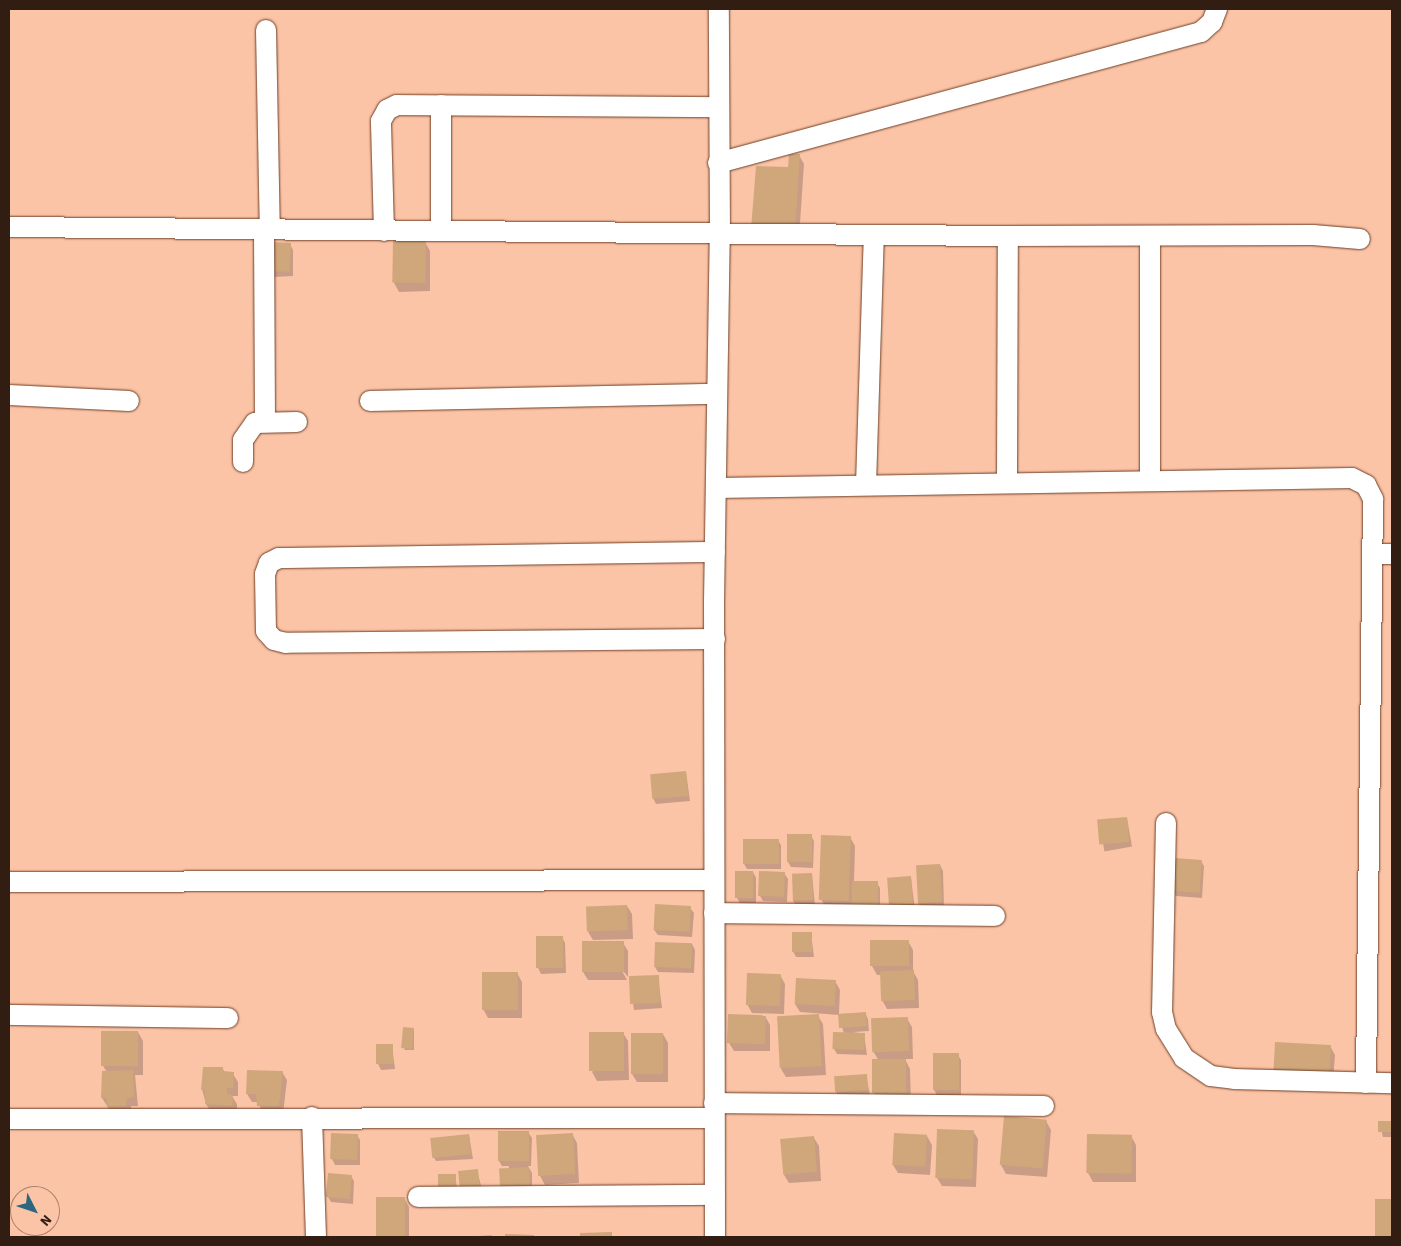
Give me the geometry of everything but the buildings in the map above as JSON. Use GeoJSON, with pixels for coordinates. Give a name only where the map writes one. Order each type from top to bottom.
{"type":"FeatureCollection","features":[{"type":"Feature","properties":{"kind":"street"},"geometry":{"type":"LineString","coordinates":[[716,1237],[714,880],[715,552],[720,234],[718,9]]}},
{"type":"Feature","properties":{"kind":"street"},"geometry":{"type":"LineString","coordinates":[[718,163],[1201,32],[1212,22],[1217,9]]}},
{"type":"Feature","properties":{"kind":"street"},"geometry":{"type":"LineString","coordinates":[[265,421],[267,230],[266,30]]}},
{"type":"Feature","properties":{"kind":"street"},"geometry":{"type":"LineString","coordinates":[[384,231],[381,121],[387,110],[397,105],[719,107]]}},
{"type":"Feature","properties":{"kind":"street"},"geometry":{"type":"LineString","coordinates":[[441,106],[441,231]]}},
{"type":"Feature","properties":{"kind":"street"},"geometry":{"type":"LineString","coordinates":[[9,227],[874,237],[1313,236],[1360,238]]}},
{"type":"Feature","properties":{"kind":"street"},"geometry":{"type":"LineString","coordinates":[[1007,482],[1008,236]]}},
{"type":"Feature","properties":{"kind":"street"},"geometry":{"type":"LineString","coordinates":[[866,485],[874,237]]}},
{"type":"Feature","properties":{"kind":"street"},"geometry":{"type":"LineString","coordinates":[[1150,237],[1150,480]]}},
{"type":"Feature","properties":{"kind":"street"},"geometry":{"type":"LineString","coordinates":[[370,401],[717,394]]}},
{"type":"Feature","properties":{"kind":"street"},"geometry":{"type":"LineString","coordinates":[[9,395],[129,401]]}},
{"type":"Feature","properties":{"kind":"street"},"geometry":{"type":"LineString","coordinates":[[243,462],[243,440],[247,430],[255,423],[265,421],[296,422]]}},
{"type":"Feature","properties":{"kind":"street"},"geometry":{"type":"LineString","coordinates":[[716,488],[1352,478],[1366,485],[1373,499],[1366,1083]]}},
{"type":"Feature","properties":{"kind":"street"},"geometry":{"type":"LineString","coordinates":[[715,552],[279,558],[269,563],[265,574],[266,631],[274,640],[286,643],[715,639]]}},
{"type":"Feature","properties":{"kind":"street"},"geometry":{"type":"LineString","coordinates":[[1372,554],[1392,554]]}},
{"type":"Feature","properties":{"kind":"street"},"geometry":{"type":"LineString","coordinates":[[1166,823],[1162,1012],[1173,1044],[1196,1068],[1211,1076],[1234,1079],[1392,1083]]}},
{"type":"Feature","properties":{"kind":"street"},"geometry":{"type":"LineString","coordinates":[[9,882],[714,880]]}},
{"type":"Feature","properties":{"kind":"street"},"geometry":{"type":"LineString","coordinates":[[714,913],[995,916]]}},
{"type":"Feature","properties":{"kind":"street"},"geometry":{"type":"LineString","coordinates":[[9,1015],[228,1018]]}},
{"type":"Feature","properties":{"kind":"street"},"geometry":{"type":"LineString","coordinates":[[9,1118],[312,1117],[1044,1106]]}},
{"type":"Feature","properties":{"kind":"street"},"geometry":{"type":"LineString","coordinates":[[312,1117],[316,1237]]}},
{"type":"Feature","properties":{"kind":"street"},"geometry":{"type":"LineString","coordinates":[[418,1197],[716,1195]]}}]}
